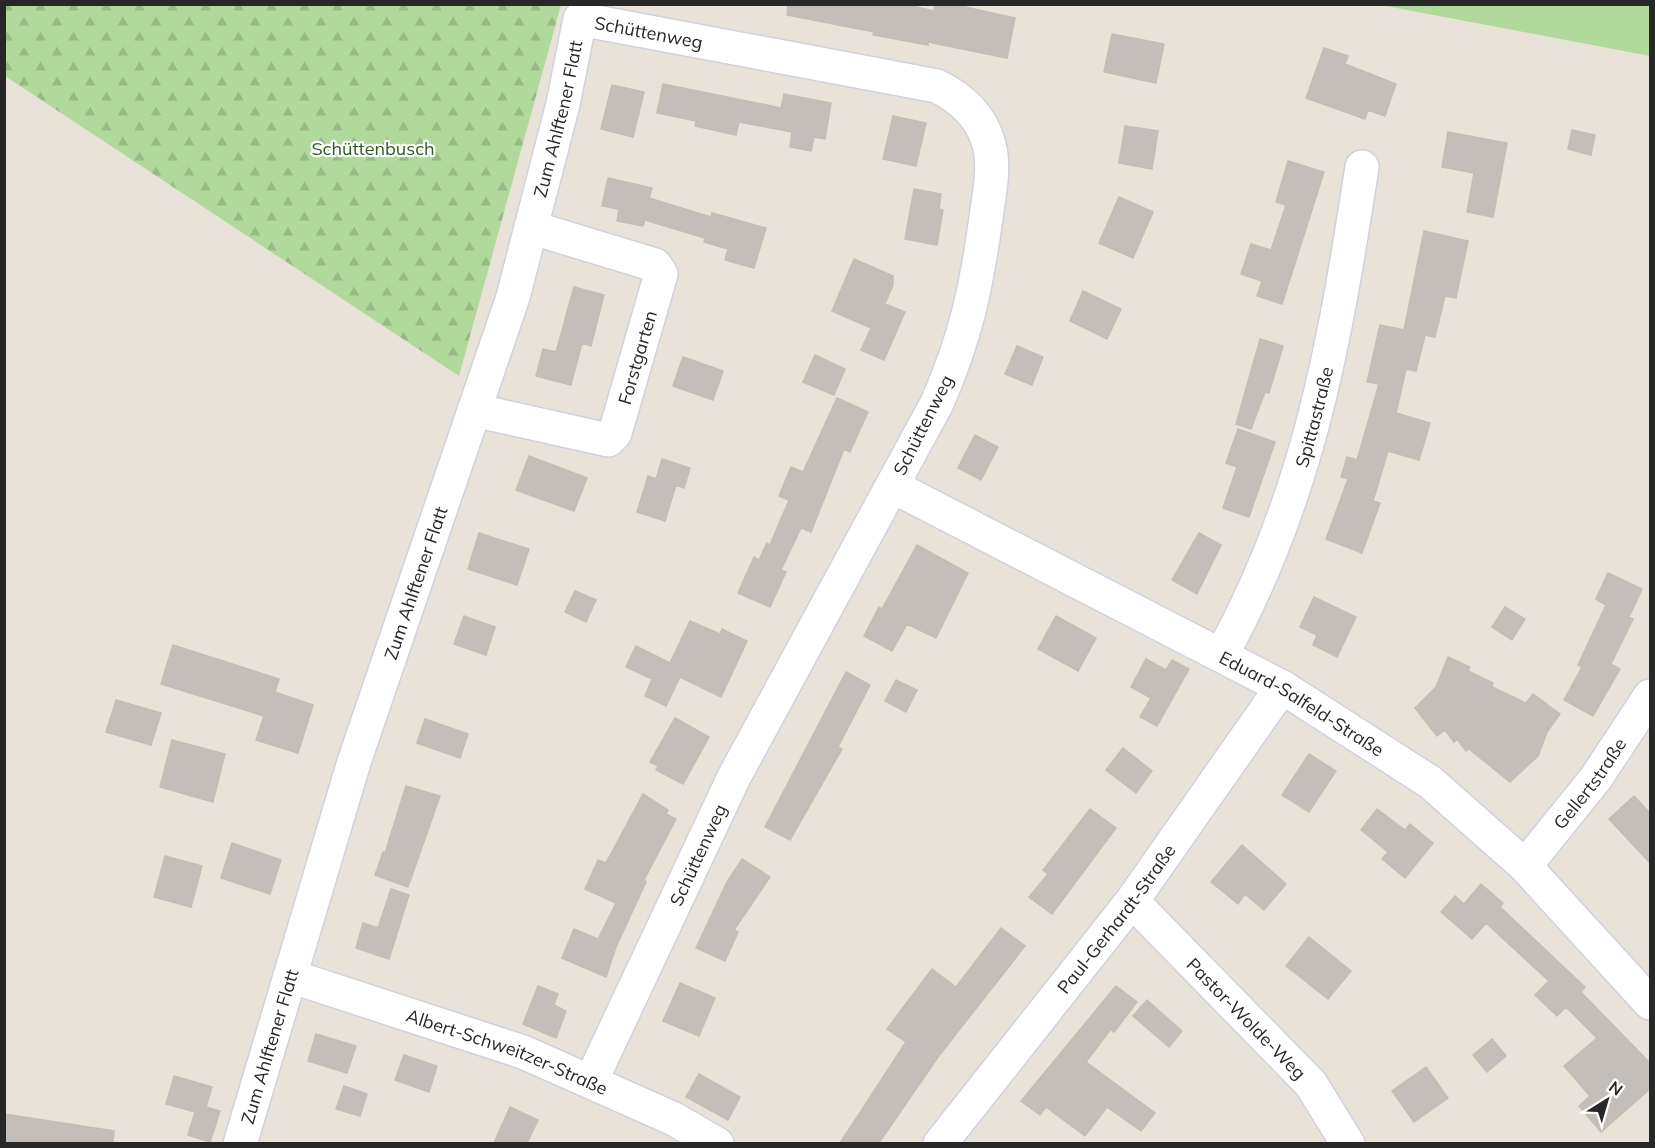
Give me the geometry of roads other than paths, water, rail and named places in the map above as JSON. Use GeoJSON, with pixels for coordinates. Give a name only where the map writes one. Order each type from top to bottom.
{"type":"FeatureCollection","features":[{"type":"Feature","properties":{"kind":"street","name":"Zum Ahlftener Flatt"},"geometry":{"type":"LineString","coordinates":[[240,1143],[358,751],[513,297],[563,104],[580,19]]}},
{"type":"Feature","properties":{"kind":"street","name":"Schüttenweg"},"geometry":{"type":"LineString","coordinates":[[580,19],[921,82],[952,94],[975,115],[989,143],[992,173],[972,307],[954,365],[937,403],[734,777],[591,1081]]}},
{"type":"Feature","properties":{"kind":"street","name":"Spittastraße"},"geometry":{"type":"LineString","coordinates":[[1222,654],[1245,612],[1277,540],[1302,468],[1324,384],[1345,279],[1362,166]]}},
{"type":"Feature","properties":{"kind":"street","name":"Forstgarten"},"geometry":{"type":"LineString","coordinates":[[474,410],[608,440],[615,434],[661,274],[655,265],[532,228]]}},
{"type":"Feature","properties":{"kind":"street","name":"Eduard-Salfeld-Straße"},"geometry":{"type":"LineString","coordinates":[[892,486],[1222,654],[1282,687],[1430,782],[1525,866],[1650,1003]]}},
{"type":"Feature","properties":{"kind":"street","name":"Paul-Gerhardt-Straße"},"geometry":{"type":"LineString","coordinates":[[940,1143],[1132,902],[1282,687]]}},
{"type":"Feature","properties":{"kind":"street","name":"Gellertstraße"},"geometry":{"type":"LineString","coordinates":[[1525,866],[1596,778],[1650,696]]}},
{"type":"Feature","properties":{"kind":"street","name":"Pastor-Wolde-Weg"},"geometry":{"type":"LineString","coordinates":[[1132,902],[1311,1084],[1348,1143]]}},
{"type":"Feature","properties":{"kind":"street","name":"Albert-Schweitzer-Straße"},"geometry":{"type":"LineString","coordinates":[[290,976],[524,1052],[674,1119],[717,1143]]}},
{"type":"Feature","properties":{"kind":"park label","name":"Schüttenbusch"},"geometry":{"type":"Point","coordinates":[373,148]}}]}
